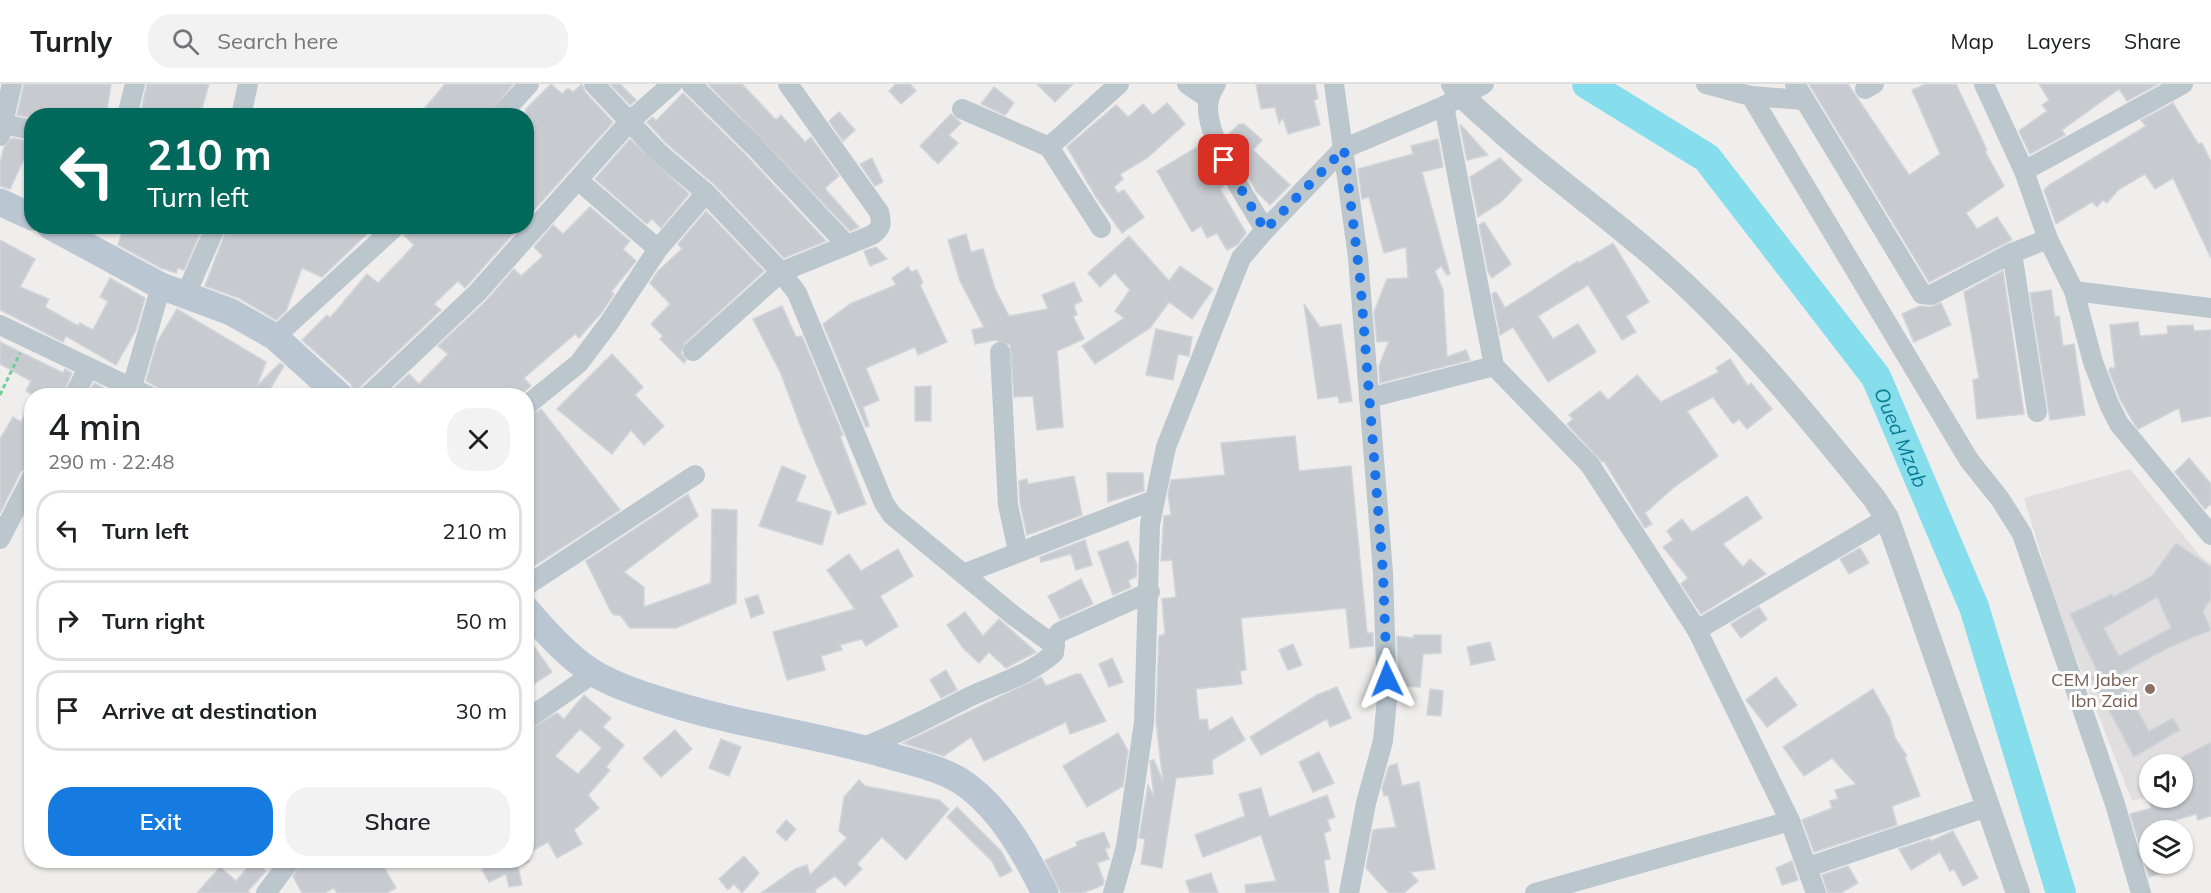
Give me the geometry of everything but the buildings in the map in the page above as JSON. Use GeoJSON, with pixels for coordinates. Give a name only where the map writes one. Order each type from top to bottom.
{"type":"FeatureCollection","features":[{"type":"Feature","properties":{"kind":"main road"},"geometry":{"type":"LineString","coordinates":[[2,209],[24,215]]}},
{"type":"Feature","properties":{"kind":"main road"},"geometry":{"type":"LineString","coordinates":[[66,234],[174,290],[231,312],[275,337],[330,388]]}},
{"type":"Feature","properties":{"kind":"main road"},"geometry":{"type":"LineString","coordinates":[[534,617],[572,657],[594,673],[640,694],[696,712],[861,748],[937,771],[967,785],[988,804],[1025,854],[1045,893]]}},
{"type":"Feature","properties":{"kind":"street"},"geometry":{"type":"LineString","coordinates":[[12,84],[2,130],[24,130]]}},
{"type":"Feature","properties":{"kind":"street"},"geometry":{"type":"LineString","coordinates":[[130,108],[135,84]]}},
{"type":"Feature","properties":{"kind":"street"},"geometry":{"type":"LineString","coordinates":[[243,108],[248,84]]}},
{"type":"Feature","properties":{"kind":"street"},"geometry":{"type":"LineString","coordinates":[[507,108],[529,84]]}},
{"type":"Feature","properties":{"kind":"street"},"geometry":{"type":"LineString","coordinates":[[594,84],[665,158],[706,192],[781,272],[797,293],[884,503],[903,525],[1055,646]]}},
{"type":"Feature","properties":{"kind":"street"},"geometry":{"type":"LineString","coordinates":[[534,230],[630,121],[672,84]]}},
{"type":"Feature","properties":{"kind":"street"},"geometry":{"type":"LineString","coordinates":[[691,84],[754,146],[846,244]]}},
{"type":"Feature","properties":{"kind":"street"},"geometry":{"type":"LineString","coordinates":[[693,351],[781,272],[877,231],[882,222],[879,212],[788,84]]}},
{"type":"Feature","properties":{"kind":"street"},"geometry":{"type":"LineString","coordinates":[[1049,147],[1119,84]]}},
{"type":"Feature","properties":{"kind":"street"},"geometry":{"type":"LineString","coordinates":[[1188,84],[1212,92],[1208,113],[1224,160],[1265,230]]}},
{"type":"Feature","properties":{"kind":"street"},"geometry":{"type":"LineString","coordinates":[[1334,84],[1358,257],[1383,573],[1387,699],[1383,741],[1366,803],[1349,893]]}},
{"type":"Feature","properties":{"kind":"street"},"geometry":{"type":"LineString","coordinates":[[1706,84],[1750,96],[1799,92],[1922,294],[1931,295],[2012,253],[2048,240]]}},
{"type":"Feature","properties":{"kind":"street"},"geometry":{"type":"LineString","coordinates":[[1984,84],[2024,171],[2048,240],[2074,291],[2093,362],[2119,424],[2211,535]]}},
{"type":"Feature","properties":{"kind":"street"},"geometry":{"type":"LineString","coordinates":[[2024,171],[2183,84]]}},
{"type":"Feature","properties":{"kind":"street"},"geometry":{"type":"LineString","coordinates":[[1113,893],[1126,847],[1144,722],[1150,592],[1150,524],[1154,500],[1166,447],[1237,267],[1265,230],[1344,149],[1463,92]]}},
{"type":"Feature","properties":{"kind":"street"},"geometry":{"type":"LineString","coordinates":[[1463,92],[1494,366],[1590,465],[1696,630],[1790,821],[1816,893]]}},
{"type":"Feature","properties":{"kind":"street"},"geometry":{"type":"LineString","coordinates":[[1463,92],[1515,143],[1666,267],[1726,323],[1781,384],[1874,498],[1887,519],[2018,893]]}},
{"type":"Feature","properties":{"kind":"street"},"geometry":{"type":"LineString","coordinates":[[1750,96],[1969,460],[2000,499],[2022,534],[2115,804],[2141,893]]}},
{"type":"Feature","properties":{"kind":"street"},"geometry":{"type":"LineString","coordinates":[[962,109],[1049,147],[1101,228]]}},
{"type":"Feature","properties":{"kind":"street"},"geometry":{"type":"LineString","coordinates":[[579,181],[658,249]]}},
{"type":"Feature","properties":{"kind":"street"},"geometry":{"type":"LineString","coordinates":[[534,400],[579,363],[609,324],[658,249],[706,192]]}},
{"type":"Feature","properties":{"kind":"street"},"geometry":{"type":"LineString","coordinates":[[142,388],[174,290],[211,234]]}},
{"type":"Feature","properties":{"kind":"street"},"geometry":{"type":"LineString","coordinates":[[275,337],[387,234]]}},
{"type":"Feature","properties":{"kind":"street"},"geometry":{"type":"LineString","coordinates":[[376,388],[477,293],[531,234]]}},
{"type":"Feature","properties":{"kind":"street"},"geometry":{"type":"LineString","coordinates":[[2012,253],[2037,412]]}},
{"type":"Feature","properties":{"kind":"street"},"geometry":{"type":"LineString","coordinates":[[2074,291],[2211,308]]}},
{"type":"Feature","properties":{"kind":"street"},"geometry":{"type":"LineString","coordinates":[[0,326],[134,388]]}},
{"type":"Feature","properties":{"kind":"street"},"geometry":{"type":"LineString","coordinates":[[1000,352],[1009,472],[1008,505],[1018,551]]}},
{"type":"Feature","properties":{"kind":"street"},"geometry":{"type":"LineString","coordinates":[[1369,398],[1494,366]]}},
{"type":"Feature","properties":{"kind":"street"},"geometry":{"type":"LineString","coordinates":[[78,388],[88,368]]}},
{"type":"Feature","properties":{"kind":"street"},"geometry":{"type":"LineString","coordinates":[[534,581],[695,475]]}},
{"type":"Feature","properties":{"kind":"street"},"geometry":{"type":"LineString","coordinates":[[0,539],[24,492]]}},
{"type":"Feature","properties":{"kind":"street"},"geometry":{"type":"LineString","coordinates":[[963,574],[1154,500]]}},
{"type":"Feature","properties":{"kind":"street"},"geometry":{"type":"LineString","coordinates":[[1696,630],[1887,519]]}},
{"type":"Feature","properties":{"kind":"street"},"geometry":{"type":"LineString","coordinates":[[861,748],[907,730],[1035,667],[1054,653],[1055,638],[1060,632],[1150,592]]}},
{"type":"Feature","properties":{"kind":"street"},"geometry":{"type":"LineString","coordinates":[[534,714],[594,673]]}},
{"type":"Feature","properties":{"kind":"street"},"geometry":{"type":"LineString","coordinates":[[1808,867],[1987,807]]}},
{"type":"Feature","properties":{"kind":"street"},"geometry":{"type":"LineString","coordinates":[[1535,893],[1790,821]]}},
{"type":"Feature","properties":{"kind":"street"},"geometry":{"type":"LineString","coordinates":[[266,893],[285,868]]}},
{"type":"Feature","properties":{"kind":"path"},"geometry":{"type":"LineString","coordinates":[[0,394],[27,339]]}},
{"type":"Feature","properties":{"kind":"shaded area","name":"CEM Jaber Ibn Zaid"},"geometry":{"type":"Polygon","coordinates":[[[2130,469],[2200,556],[2211,564],[2211,778],[2193,770],[2193,754],[2139,754],[2139,799],[2132,801],[2059,614],[2024,498],[2130,469]]]}},
{"type":"Feature","properties":{"kind":"waterway","name":"Oued Mzab"},"geometry":{"type":"LineString","coordinates":[[1587,84],[1707,158],[1876,377],[1974,607],[2061,893]]}},
{"type":"Feature","properties":{"kind":"place","name":"CEM Jaber Ibn Zaid"},"geometry":{"type":"Point","coordinates":[2150,689]}},
{"type":"Feature","properties":{"kind":"route"},"geometry":{"type":"LineString","coordinates":[[1224,160],[1265,230],[1344,149],[1360,278],[1383,573],[1387,679]]}}]}
